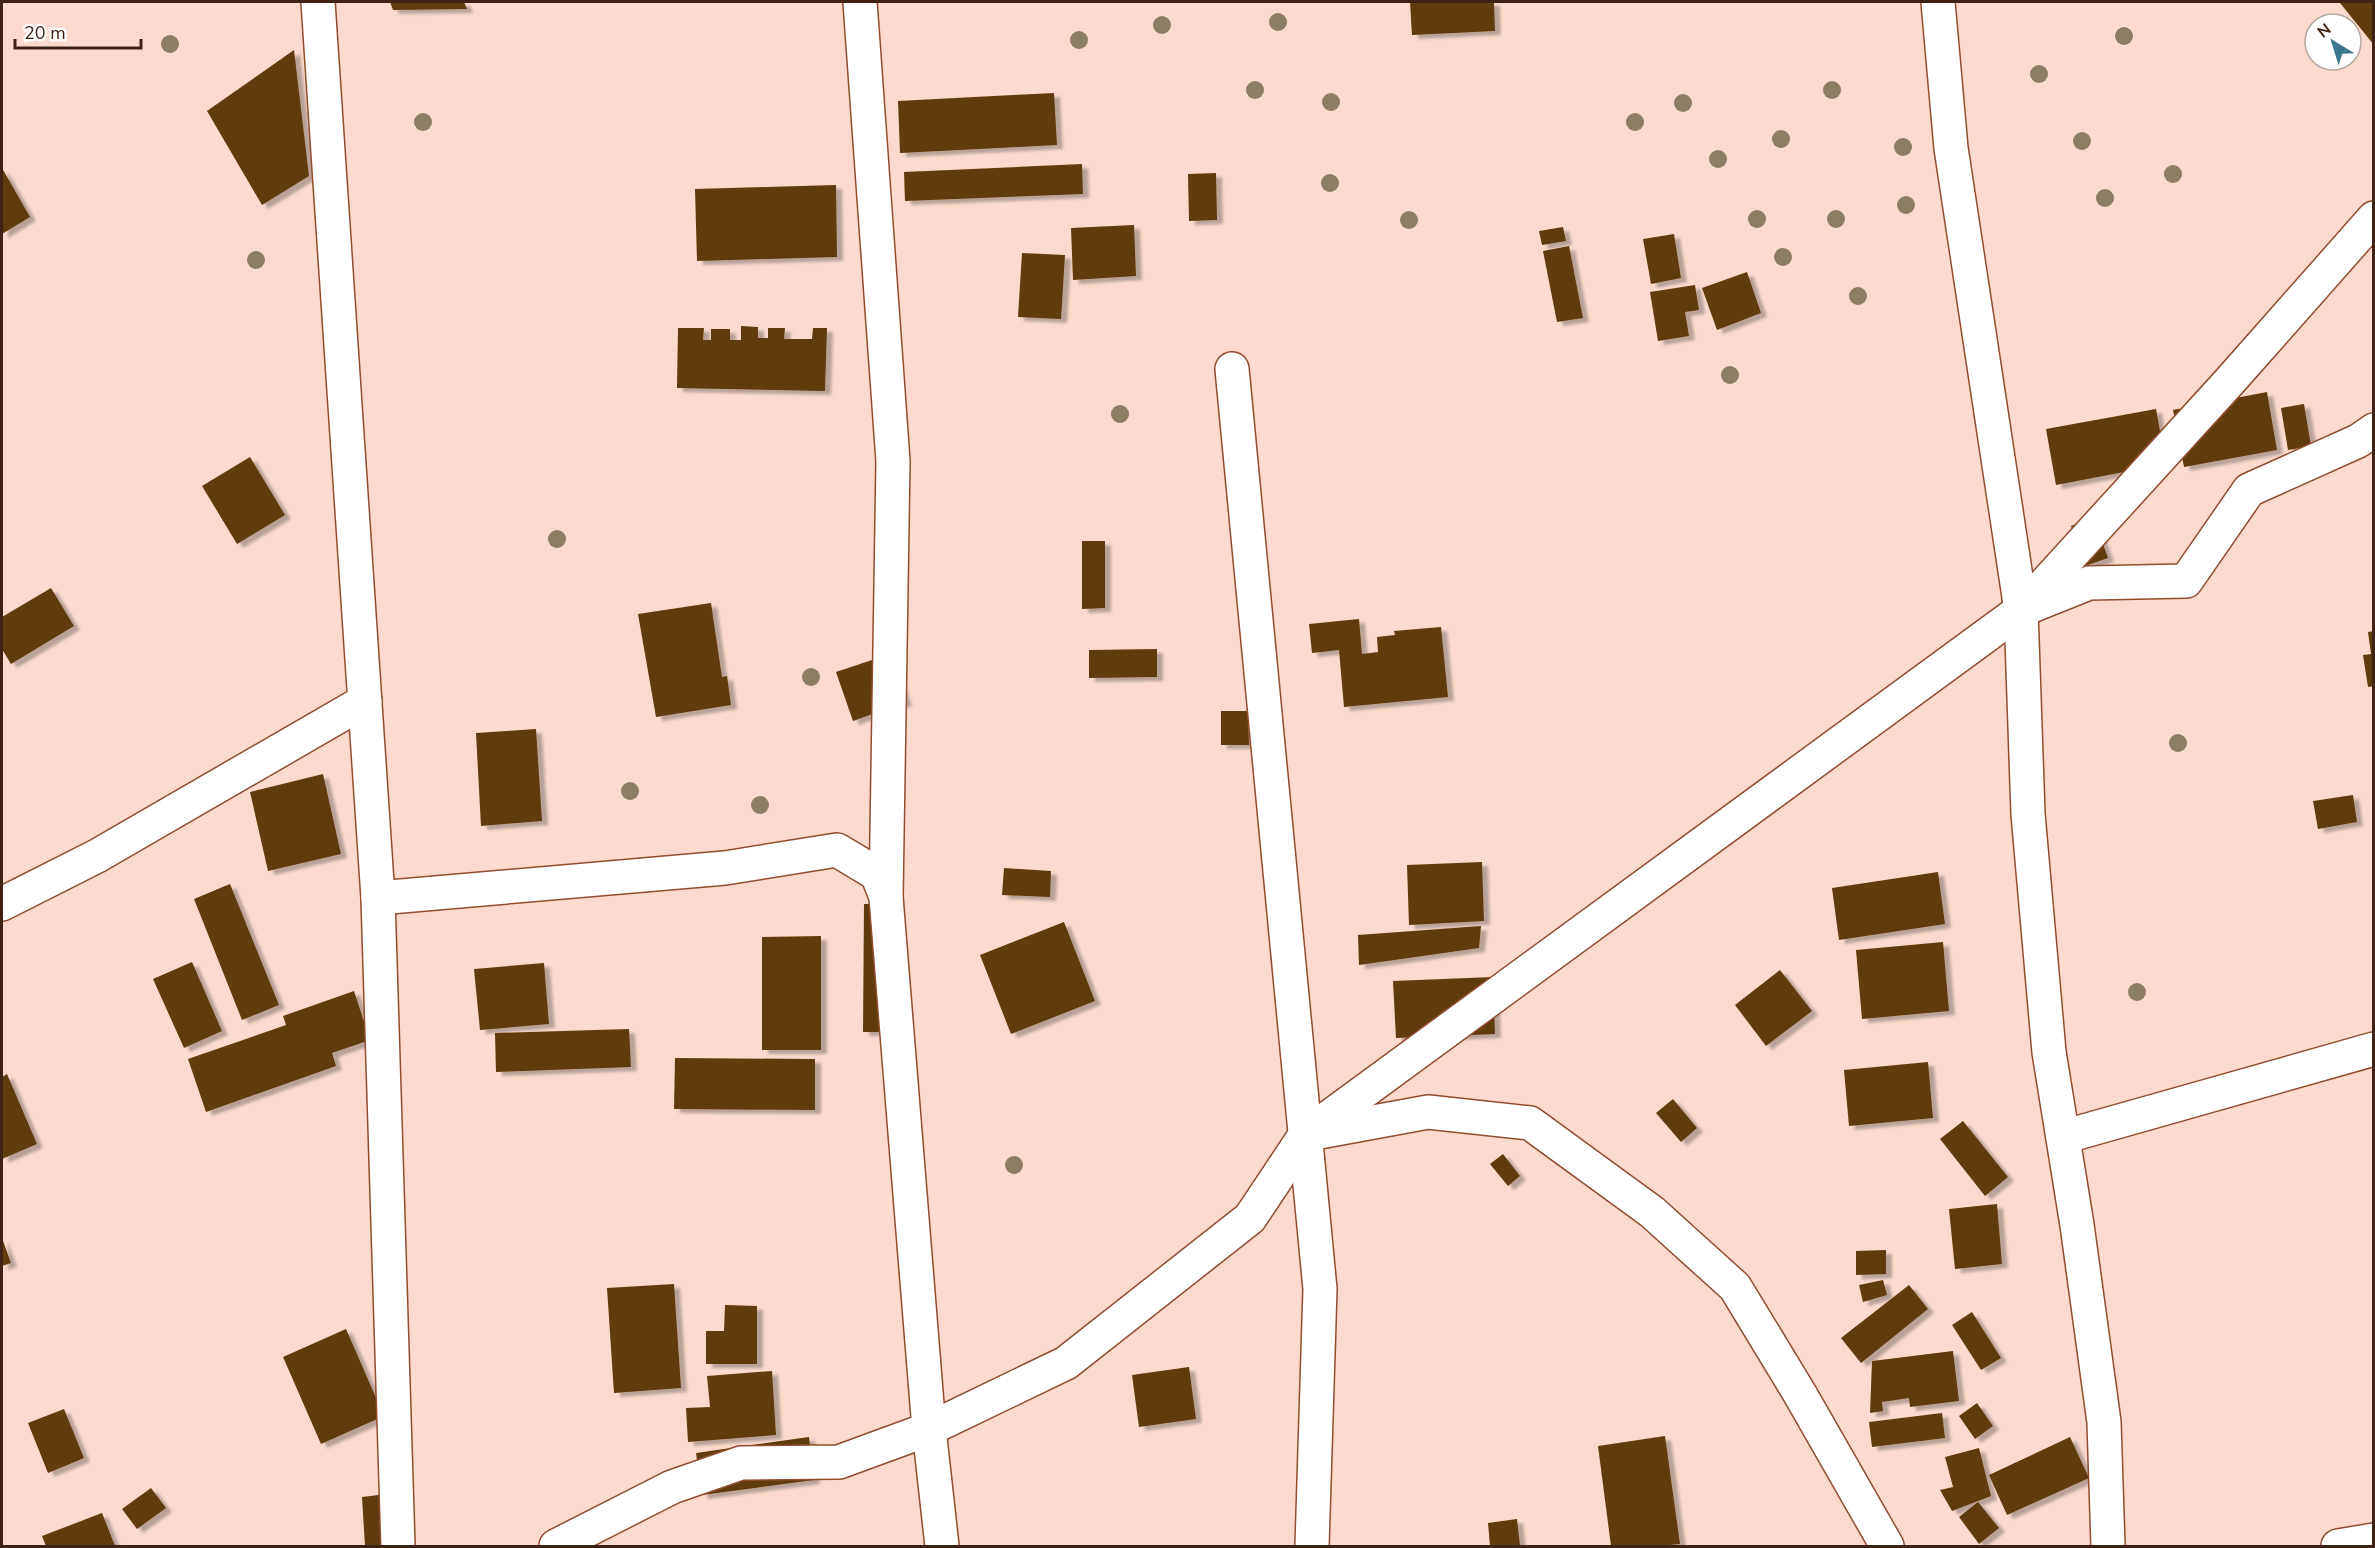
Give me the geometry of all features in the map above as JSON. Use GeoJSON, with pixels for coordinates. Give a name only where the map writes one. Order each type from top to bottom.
{"type":"FeatureCollection","features":[{"type":"Feature","properties":{"kind":"street"},"geometry":{"type":"LineString","coordinates":[[318,2],[378,898],[398,1546]]}},
{"type":"Feature","properties":{"kind":"street"},"geometry":{"type":"LineString","coordinates":[[860,2],[893,461],[886,897],[929,1429],[942,1546]]}},
{"type":"Feature","properties":{"kind":"street"},"geometry":{"type":"LineString","coordinates":[[1938,2],[1951,147],[2021,610],[2028,814],[2049,1052],[2078,1225],[2104,1422],[2108,1546]]}},
{"type":"Feature","properties":{"kind":"street"},"geometry":{"type":"LineString","coordinates":[[556,1546],[672,1487],[741,1463],[838,1462],[929,1429],[1066,1363],[1250,1218],[1306,1134],[2021,610],[2229,382],[2373,218]]}},
{"type":"Feature","properties":{"kind":"street"},"geometry":{"type":"LineString","coordinates":[[1232,369],[1320,1289],[1312,1546]]}},
{"type":"Feature","properties":{"kind":"street"},"geometry":{"type":"LineString","coordinates":[[2021,610],[2088,583],[2186,581],[2249,490],[2358,441],[2373,430]]}},
{"type":"Feature","properties":{"kind":"street"},"geometry":{"type":"LineString","coordinates":[[2,904],[98,856],[365,701]]}},
{"type":"Feature","properties":{"kind":"street"},"geometry":{"type":"LineString","coordinates":[[378,898],[725,868],[837,850],[877,874],[886,897]]}},
{"type":"Feature","properties":{"kind":"street"},"geometry":{"type":"LineString","coordinates":[[2063,1137],[2373,1049]]}},
{"type":"Feature","properties":{"kind":"street"},"geometry":{"type":"LineString","coordinates":[[1306,1134],[1428,1112],[1530,1123],[1652,1212],[1735,1287],[1800,1394],[1887,1546]]}},
{"type":"Feature","properties":{"kind":"street"},"geometry":{"type":"LineString","coordinates":[[2338,1546],[2373,1540]]}},
{"type":"Feature","properties":{"kind":"building"},"geometry":{"type":"Polygon","coordinates":[[[390,2],[464,2],[467,9],[393,10],[390,2]]]}},
{"type":"Feature","properties":{"kind":"building"},"geometry":{"type":"Polygon","coordinates":[[[1410,2],[1494,2],[1495,31],[1412,35],[1410,2]]]}},
{"type":"Feature","properties":{"kind":"building"},"geometry":{"type":"Polygon","coordinates":[[[2374,2],[2374,45],[2363,31],[2363,12],[2347,12],[2340,3],[2374,2]]]}},
{"type":"Feature","properties":{"kind":"building"},"geometry":{"type":"Polygon","coordinates":[[[294,50],[309,176],[262,205],[207,111],[294,50]]]}},
{"type":"Feature","properties":{"kind":"building"},"geometry":{"type":"Polygon","coordinates":[[[1054,93],[1057,145],[900,153],[898,101],[1054,93]]]}},
{"type":"Feature","properties":{"kind":"building"},"geometry":{"type":"Polygon","coordinates":[[[1082,164],[1083,194],[905,201],[904,172],[1082,164]]]}},
{"type":"Feature","properties":{"kind":"building"},"geometry":{"type":"Polygon","coordinates":[[[2,168],[30,217],[2,234],[2,168]]]}},
{"type":"Feature","properties":{"kind":"building"},"geometry":{"type":"Polygon","coordinates":[[[1216,173],[1217,220],[1189,221],[1188,174],[1216,173]]]}},
{"type":"Feature","properties":{"kind":"building"},"geometry":{"type":"Polygon","coordinates":[[[836,185],[837,257],[697,261],[695,189],[836,185]]]}},
{"type":"Feature","properties":{"kind":"building"},"geometry":{"type":"Polygon","coordinates":[[[1134,225],[1136,276],[1073,280],[1071,228],[1134,225]]]}},
{"type":"Feature","properties":{"kind":"building"},"geometry":{"type":"Polygon","coordinates":[[[1563,227],[1566,241],[1542,245],[1539,231],[1563,227]]]}},
{"type":"Feature","properties":{"kind":"building"},"geometry":{"type":"Polygon","coordinates":[[[1674,234],[1681,278],[1651,284],[1643,239],[1674,234]]]}},
{"type":"Feature","properties":{"kind":"building"},"geometry":{"type":"Polygon","coordinates":[[[1569,246],[1583,318],[1557,322],[1543,251],[1569,246]]]}},
{"type":"Feature","properties":{"kind":"building"},"geometry":{"type":"Polygon","coordinates":[[[1022,253],[1065,255],[1061,319],[1018,317],[1022,253]]]}},
{"type":"Feature","properties":{"kind":"building"},"geometry":{"type":"Polygon","coordinates":[[[1747,272],[1761,313],[1717,330],[1702,288],[1747,272]]]}},
{"type":"Feature","properties":{"kind":"building"},"geometry":{"type":"Polygon","coordinates":[[[1695,285],[1699,310],[1685,312],[1689,336],[1658,341],[1650,292],[1695,285]]]}},
{"type":"Feature","properties":{"kind":"building"},"geometry":{"type":"Polygon","coordinates":[[[741,326],[758,327],[758,338],[768,338],[768,328],[785,328],[784,339],[812,339],[813,328],[827,328],[825,391],[677,388],[678,328],[704,328],[703,340],[711,340],[711,329],[730,329],[730,340],[741,340],[741,326]]]}},
{"type":"Feature","properties":{"kind":"building"},"geometry":{"type":"Polygon","coordinates":[[[2267,392],[2277,450],[2184,467],[2173,410],[2267,392]]]}},
{"type":"Feature","properties":{"kind":"building"},"geometry":{"type":"Polygon","coordinates":[[[2304,404],[2311,446],[2288,450],[2281,408],[2304,404]]]}},
{"type":"Feature","properties":{"kind":"building"},"geometry":{"type":"Polygon","coordinates":[[[2156,409],[2166,464],[2056,485],[2046,429],[2156,409]]]}},
{"type":"Feature","properties":{"kind":"building"},"geometry":{"type":"Polygon","coordinates":[[[250,457],[285,515],[237,544],[202,486],[250,457]]]}},
{"type":"Feature","properties":{"kind":"building"},"geometry":{"type":"Polygon","coordinates":[[[2093,517],[2108,558],[2085,566],[2071,526],[2093,517]]]}},
{"type":"Feature","properties":{"kind":"building"},"geometry":{"type":"Polygon","coordinates":[[[1082,541],[1105,541],[1105,608],[1082,609],[1082,541]]]}},
{"type":"Feature","properties":{"kind":"building"},"geometry":{"type":"Polygon","coordinates":[[[51,588],[74,626],[11,664],[2,649],[2,617],[51,588]]]}},
{"type":"Feature","properties":{"kind":"building"},"geometry":{"type":"Polygon","coordinates":[[[711,603],[722,677],[727,676],[731,705],[656,717],[638,614],[711,603]]]}},
{"type":"Feature","properties":{"kind":"building"},"geometry":{"type":"Polygon","coordinates":[[[1359,619],[1362,654],[1378,652],[1377,637],[1395,635],[1394,631],[1441,627],[1448,697],[1344,707],[1339,650],[1312,653],[1309,624],[1359,619]]]}},
{"type":"Feature","properties":{"kind":"building"},"geometry":{"type":"Polygon","coordinates":[[[2374,631],[2374,686],[2368,687],[2363,655],[2371,654],[2368,632],[2374,631]]]}},
{"type":"Feature","properties":{"kind":"building"},"geometry":{"type":"Polygon","coordinates":[[[1157,649],[1157,677],[1089,678],[1089,650],[1157,649]]]}},
{"type":"Feature","properties":{"kind":"building"},"geometry":{"type":"Polygon","coordinates":[[[890,654],[906,702],[853,721],[836,672],[890,654]]]}},
{"type":"Feature","properties":{"kind":"building"},"geometry":{"type":"Polygon","coordinates":[[[1221,711],[1248,711],[1249,745],[1221,745],[1221,711]]]}},
{"type":"Feature","properties":{"kind":"building"},"geometry":{"type":"Polygon","coordinates":[[[536,729],[542,821],[481,826],[476,733],[536,729]]]}},
{"type":"Feature","properties":{"kind":"building"},"geometry":{"type":"Polygon","coordinates":[[[323,774],[341,854],[268,871],[250,792],[323,774]]]}},
{"type":"Feature","properties":{"kind":"building"},"geometry":{"type":"Polygon","coordinates":[[[2353,795],[2357,822],[2318,829],[2313,801],[2353,795]]]}},
{"type":"Feature","properties":{"kind":"building"},"geometry":{"type":"Polygon","coordinates":[[[1482,862],[1484,921],[1409,925],[1407,865],[1482,862]]]}},
{"type":"Feature","properties":{"kind":"building"},"geometry":{"type":"Polygon","coordinates":[[[1004,868],[1051,871],[1050,897],[1002,895],[1004,868]]]}},
{"type":"Feature","properties":{"kind":"building"},"geometry":{"type":"Polygon","coordinates":[[[1938,872],[1945,924],[1839,940],[1832,888],[1938,872]]]}},
{"type":"Feature","properties":{"kind":"building"},"geometry":{"type":"Polygon","coordinates":[[[230,884],[279,1005],[242,1020],[194,899],[230,884]]]}},
{"type":"Feature","properties":{"kind":"building"},"geometry":{"type":"Polygon","coordinates":[[[864,904],[893,904],[892,1032],[863,1032],[864,904]]]}},
{"type":"Feature","properties":{"kind":"building"},"geometry":{"type":"Polygon","coordinates":[[[1064,922],[1095,1001],[1011,1034],[980,955],[1064,922]]]}},
{"type":"Feature","properties":{"kind":"building"},"geometry":{"type":"Polygon","coordinates":[[[1481,926],[1479,948],[1359,965],[1358,935],[1481,926]]]}},
{"type":"Feature","properties":{"kind":"building"},"geometry":{"type":"Polygon","coordinates":[[[821,936],[821,1050],[762,1050],[762,937],[821,936]]]}},
{"type":"Feature","properties":{"kind":"building"},"geometry":{"type":"Polygon","coordinates":[[[1943,942],[1949,1011],[1862,1019],[1856,950],[1943,942]]]}},
{"type":"Feature","properties":{"kind":"building"},"geometry":{"type":"Polygon","coordinates":[[[192,962],[222,1031],[184,1048],[153,979],[192,962]]]}},
{"type":"Feature","properties":{"kind":"building"},"geometry":{"type":"Polygon","coordinates":[[[544,963],[549,1024],[480,1030],[474,969],[544,963]]]}},
{"type":"Feature","properties":{"kind":"building"},"geometry":{"type":"Polygon","coordinates":[[[1780,970],[1812,1011],[1766,1046],[1735,1005],[1780,970]]]}},
{"type":"Feature","properties":{"kind":"building"},"geometry":{"type":"Polygon","coordinates":[[[1493,977],[1495,1034],[1396,1038],[1393,981],[1493,977]]]}},
{"type":"Feature","properties":{"kind":"building"},"geometry":{"type":"Polygon","coordinates":[[[354,991],[370,1040],[332,1053],[336,1066],[206,1112],[188,1059],[286,1025],[283,1016],[354,991]]]}},
{"type":"Feature","properties":{"kind":"building"},"geometry":{"type":"Polygon","coordinates":[[[629,1029],[631,1067],[496,1072],[495,1033],[629,1029]]]}},
{"type":"Feature","properties":{"kind":"building"},"geometry":{"type":"Polygon","coordinates":[[[675,1058],[815,1059],[815,1110],[674,1109],[675,1058]]]}},
{"type":"Feature","properties":{"kind":"building"},"geometry":{"type":"Polygon","coordinates":[[[1928,1062],[1933,1118],[1849,1126],[1844,1070],[1928,1062]]]}},
{"type":"Feature","properties":{"kind":"building"},"geometry":{"type":"Polygon","coordinates":[[[7,1074],[37,1144],[2,1159],[2,1077],[7,1074]]]}},
{"type":"Feature","properties":{"kind":"building"},"geometry":{"type":"Polygon","coordinates":[[[1673,1099],[1697,1128],[1681,1142],[1656,1113],[1673,1099]]]}},
{"type":"Feature","properties":{"kind":"building"},"geometry":{"type":"Polygon","coordinates":[[[1963,1121],[2008,1177],[1985,1196],[1940,1139],[1963,1121]]]}},
{"type":"Feature","properties":{"kind":"building"},"geometry":{"type":"Polygon","coordinates":[[[1503,1154],[1520,1176],[1508,1186],[1490,1164],[1503,1154]]]}},
{"type":"Feature","properties":{"kind":"building"},"geometry":{"type":"Polygon","coordinates":[[[1997,1204],[2002,1264],[1955,1269],[1949,1209],[1997,1204]]]}},
{"type":"Feature","properties":{"kind":"building"},"geometry":{"type":"Polygon","coordinates":[[[2,1238],[11,1263],[2,1266],[2,1238]]]}},
{"type":"Feature","properties":{"kind":"building"},"geometry":{"type":"Polygon","coordinates":[[[1886,1250],[1886,1274],[1856,1275],[1856,1251],[1886,1250]]]}},
{"type":"Feature","properties":{"kind":"building"},"geometry":{"type":"Polygon","coordinates":[[[1883,1280],[1887,1295],[1863,1302],[1859,1285],[1883,1280]]]}},
{"type":"Feature","properties":{"kind":"building"},"geometry":{"type":"Polygon","coordinates":[[[674,1284],[681,1388],[614,1393],[607,1288],[674,1284]]]}},
{"type":"Feature","properties":{"kind":"building"},"geometry":{"type":"Polygon","coordinates":[[[1909,1285],[1928,1309],[1861,1363],[1841,1338],[1909,1285]]]}},
{"type":"Feature","properties":{"kind":"building"},"geometry":{"type":"Polygon","coordinates":[[[725,1305],[757,1306],[757,1364],[706,1364],[706,1331],[724,1331],[725,1305]]]}},
{"type":"Feature","properties":{"kind":"building"},"geometry":{"type":"Polygon","coordinates":[[[1972,1312],[2001,1358],[1981,1370],[1952,1325],[1972,1312]]]}},
{"type":"Feature","properties":{"kind":"building"},"geometry":{"type":"Polygon","coordinates":[[[346,1329],[384,1416],[321,1444],[283,1357],[346,1329]]]}},
{"type":"Feature","properties":{"kind":"building"},"geometry":{"type":"Polygon","coordinates":[[[1953,1351],[1959,1401],[1910,1407],[1909,1398],[1882,1402],[1883,1411],[1870,1413],[1872,1361],[1953,1351]]]}},
{"type":"Feature","properties":{"kind":"building"},"geometry":{"type":"Polygon","coordinates":[[[1189,1367],[1196,1419],[1139,1427],[1132,1375],[1189,1367]]]}},
{"type":"Feature","properties":{"kind":"building"},"geometry":{"type":"Polygon","coordinates":[[[772,1371],[776,1435],[688,1442],[686,1408],[710,1407],[707,1376],[772,1371]]]}},
{"type":"Feature","properties":{"kind":"building"},"geometry":{"type":"Polygon","coordinates":[[[1977,1403],[1993,1426],[1975,1439],[1959,1416],[1977,1403]]]}},
{"type":"Feature","properties":{"kind":"building"},"geometry":{"type":"Polygon","coordinates":[[[64,1409],[84,1458],[48,1473],[28,1423],[64,1409]]]}},
{"type":"Feature","properties":{"kind":"building"},"geometry":{"type":"Polygon","coordinates":[[[1942,1413],[1945,1438],[1872,1447],[1869,1422],[1942,1413]]]}},
{"type":"Feature","properties":{"kind":"building"},"geometry":{"type":"Polygon","coordinates":[[[1665,1436],[1680,1544],[1611,1546],[1598,1446],[1665,1436]]]}},
{"type":"Feature","properties":{"kind":"building"},"geometry":{"type":"Polygon","coordinates":[[[809,1437],[814,1480],[702,1495],[696,1453],[809,1437]]]}},
{"type":"Feature","properties":{"kind":"building"},"geometry":{"type":"Polygon","coordinates":[[[2070,1437],[2089,1478],[2007,1515],[1989,1475],[2070,1437]]]}},
{"type":"Feature","properties":{"kind":"building"},"geometry":{"type":"Polygon","coordinates":[[[1979,1448],[1991,1496],[1952,1511],[1940,1490],[1953,1487],[1945,1457],[1979,1448]]]}},
{"type":"Feature","properties":{"kind":"building"},"geometry":{"type":"Polygon","coordinates":[[[151,1488],[166,1508],[137,1529],[122,1509],[151,1488]]]}},
{"type":"Feature","properties":{"kind":"building"},"geometry":{"type":"Polygon","coordinates":[[[387,1494],[387,1546],[365,1546],[362,1497],[387,1494]]]}},
{"type":"Feature","properties":{"kind":"building"},"geometry":{"type":"Polygon","coordinates":[[[1978,1502],[1999,1528],[1979,1544],[1959,1517],[1978,1502]]]}},
{"type":"Feature","properties":{"kind":"building"},"geometry":{"type":"Polygon","coordinates":[[[102,1513],[115,1546],[46,1546],[42,1536],[102,1513]]]}},
{"type":"Feature","properties":{"kind":"building"},"geometry":{"type":"Polygon","coordinates":[[[1517,1519],[1520,1546],[1490,1546],[1488,1523],[1517,1519]]]}}]}
